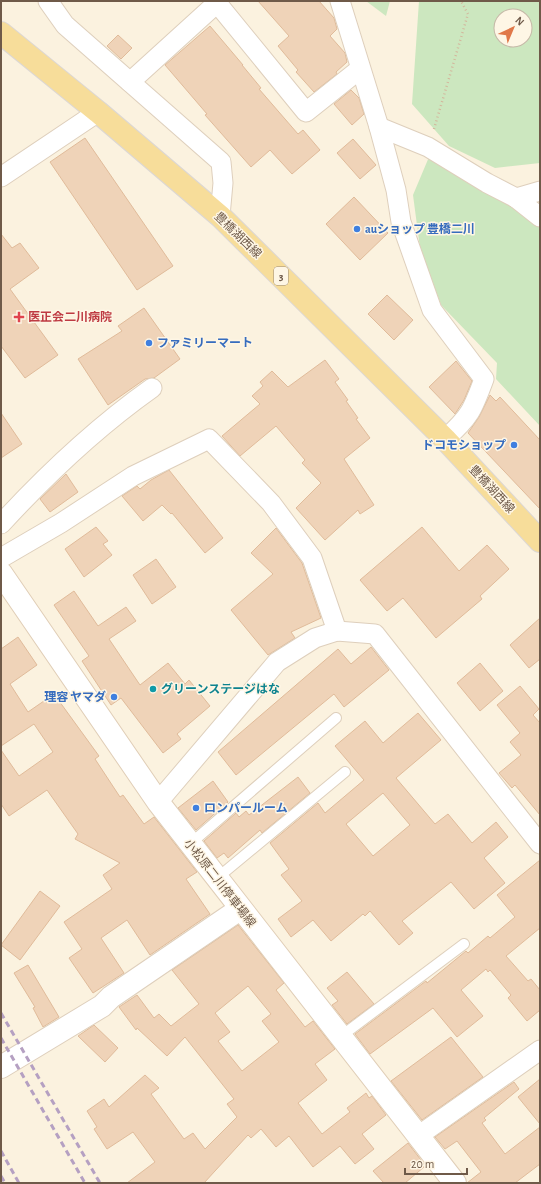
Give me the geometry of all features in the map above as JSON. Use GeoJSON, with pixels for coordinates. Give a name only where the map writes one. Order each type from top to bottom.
{"type":"FeatureCollection","features":[{"type":"Feature","properties":{"kind":"main road","name":"豊橋湖西線"},"geometry":{"type":"LineString","coordinates":[[1,33],[98,112],[220,216],[444,439],[540,542]]}},
{"type":"Feature","properties":{"kind":"main road","name":"小松原二川停車場線"},"geometry":{"type":"LineString","coordinates":[[1,573],[158,802],[455,1183]]}},
{"type":"Feature","properties":{"kind":"main road"},"geometry":{"type":"LineString","coordinates":[[1,1067],[102,1006],[111,997],[240,909]]}},
{"type":"Feature","properties":{"kind":"street"},"geometry":{"type":"LineString","coordinates":[[48,1],[65,25],[221,162],[223,183],[220,216]]}},
{"type":"Feature","properties":{"kind":"street"},"geometry":{"type":"LineString","coordinates":[[340,1],[379,127],[396,190],[401,222],[432,310],[484,379],[474,408],[465,420],[444,439]]}},
{"type":"Feature","properties":{"kind":"street"},"geometry":{"type":"LineString","coordinates":[[130,82],[217,3],[306,112],[360,69]]}},
{"type":"Feature","properties":{"kind":"street"},"geometry":{"type":"LineString","coordinates":[[1,176],[98,112]]}},
{"type":"Feature","properties":{"kind":"street"},"geometry":{"type":"LineString","coordinates":[[379,127],[428,147],[487,183],[516,198],[540,217]]}},
{"type":"Feature","properties":{"kind":"street"},"geometry":{"type":"LineString","coordinates":[[516,198],[540,191]]}},
{"type":"Feature","properties":{"kind":"street"},"geometry":{"type":"LineString","coordinates":[[1,524],[70,455],[134,401],[152,388]]}},
{"type":"Feature","properties":{"kind":"street"},"geometry":{"type":"LineString","coordinates":[[1,558],[61,523],[133,476],[209,439],[271,503],[312,558],[337,631]]}},
{"type":"Feature","properties":{"kind":"street"},"geometry":{"type":"LineString","coordinates":[[158,802],[277,662],[315,638],[337,631],[375,634],[540,844]]}},
{"type":"Feature","properties":{"kind":"street"},"geometry":{"type":"LineString","coordinates":[[418,1136],[540,1050]]}},
{"type":"Feature","properties":{"kind":"lane"},"geometry":{"type":"LineString","coordinates":[[190,844],[336,718]]}},
{"type":"Feature","properties":{"kind":"lane"},"geometry":{"type":"LineString","coordinates":[[216,878],[345,772]]}},
{"type":"Feature","properties":{"kind":"lane"},"geometry":{"type":"LineString","coordinates":[[340,1037],[464,944]]}},
{"type":"Feature","properties":{"kind":"path"},"geometry":{"type":"LineString","coordinates":[[428,147],[468,14],[461,1]]}},
{"type":"Feature","properties":{"kind":"green space"},"geometry":{"type":"Polygon","coordinates":[[[366,1],[390,1],[386,16],[366,1]]]}},
{"type":"Feature","properties":{"kind":"green space"},"geometry":{"type":"Polygon","coordinates":[[[419,1],[540,1],[540,163],[495,168],[449,146],[412,104],[419,1]]]}},
{"type":"Feature","properties":{"kind":"green space"},"geometry":{"type":"Polygon","coordinates":[[[429,157],[503,198],[540,228],[540,426],[496,379],[497,363],[441,305],[420,248],[413,195],[429,157]]]}},
{"type":"Feature","properties":{"kind":"building"},"geometry":{"type":"Polygon","coordinates":[[[258,1],[319,1],[334,18],[337,29],[330,36],[345,53],[347,62],[336,72],[337,74],[314,92],[296,72],[298,70],[278,46],[289,36],[258,1]]]}},
{"type":"Feature","properties":{"kind":"building"},"geometry":{"type":"Polygon","coordinates":[[[210,26],[261,88],[259,89],[298,134],[303,130],[320,150],[292,174],[270,150],[251,167],[205,115],[207,114],[165,65],[210,26]]]}},
{"type":"Feature","properties":{"kind":"building"},"geometry":{"type":"Polygon","coordinates":[[[118,35],[132,48],[121,59],[107,46],[118,35]]]}},
{"type":"Feature","properties":{"kind":"building"},"geometry":{"type":"Polygon","coordinates":[[[351,90],[359,98],[364,114],[352,125],[334,104],[351,90]]]}},
{"type":"Feature","properties":{"kind":"building"},"geometry":{"type":"Polygon","coordinates":[[[85,138],[173,266],[137,290],[50,162],[85,138]]]}},
{"type":"Feature","properties":{"kind":"building"},"geometry":{"type":"Polygon","coordinates":[[[353,139],[376,165],[360,179],[337,153],[353,139]]]}},
{"type":"Feature","properties":{"kind":"building","name":"auショップ 豊橋二川"},"geometry":{"type":"Polygon","coordinates":[[[354,197],[388,233],[360,260],[326,224],[354,197]]]}},
{"type":"Feature","properties":{"kind":"building"},"geometry":{"type":"Polygon","coordinates":[[[1,234],[12,248],[20,243],[39,268],[10,289],[58,355],[25,378],[1,346],[1,234]]]}},
{"type":"Feature","properties":{"kind":"building"},"geometry":{"type":"Polygon","coordinates":[[[387,295],[413,320],[394,340],[368,314],[387,295]]]}},
{"type":"Feature","properties":{"kind":"building"},"geometry":{"type":"Polygon","coordinates":[[[144,308],[180,359],[154,378],[145,379],[108,405],[78,359],[122,331],[118,326],[144,308]]]}},
{"type":"Feature","properties":{"kind":"building"},"geometry":{"type":"Polygon","coordinates":[[[325,360],[339,379],[335,382],[348,400],[346,401],[358,418],[356,419],[370,438],[344,459],[374,505],[360,514],[358,510],[325,540],[296,508],[321,483],[302,463],[305,460],[276,426],[240,456],[222,436],[260,404],[252,396],[263,386],[260,382],[272,371],[288,387],[325,360]]]}},
{"type":"Feature","properties":{"kind":"building"},"geometry":{"type":"Polygon","coordinates":[[[456,361],[472,381],[464,400],[455,414],[429,387],[456,361]]]}},
{"type":"Feature","properties":{"kind":"building"},"geometry":{"type":"Polygon","coordinates":[[[490,395],[496,401],[500,397],[540,440],[540,509],[468,433],[479,417],[490,395]]]}},
{"type":"Feature","properties":{"kind":"building"},"geometry":{"type":"Polygon","coordinates":[[[1,413],[22,444],[1,458],[1,413]]]}},
{"type":"Feature","properties":{"kind":"building"},"geometry":{"type":"Polygon","coordinates":[[[169,470],[223,538],[205,553],[172,513],[171,514],[162,505],[143,521],[122,496],[137,486],[140,489],[151,480],[169,470]]]}},
{"type":"Feature","properties":{"kind":"building"},"geometry":{"type":"Polygon","coordinates":[[[66,474],[78,492],[50,512],[40,499],[66,474]]]}},
{"type":"Feature","properties":{"kind":"building"},"geometry":{"type":"Polygon","coordinates":[[[96,527],[108,541],[103,544],[112,555],[84,577],[65,549],[96,527]]]}},
{"type":"Feature","properties":{"kind":"building"},"geometry":{"type":"Polygon","coordinates":[[[422,527],[459,571],[487,545],[509,569],[480,596],[482,599],[436,638],[403,598],[387,611],[360,580],[422,527]]]}},
{"type":"Feature","properties":{"kind":"building"},"geometry":{"type":"Polygon","coordinates":[[[276,528],[302,563],[321,618],[291,632],[295,638],[268,655],[231,610],[273,574],[251,553],[276,528]]]}},
{"type":"Feature","properties":{"kind":"building"},"geometry":{"type":"Polygon","coordinates":[[[156,559],[176,587],[152,604],[133,575],[156,559]]]}},
{"type":"Feature","properties":{"kind":"building"},"geometry":{"type":"Polygon","coordinates":[[[74,591],[98,626],[126,607],[136,621],[109,639],[140,685],[168,663],[185,684],[189,680],[210,706],[177,734],[181,739],[163,753],[121,698],[111,705],[82,661],[89,656],[54,605],[74,591]]]}},
{"type":"Feature","properties":{"kind":"building"},"geometry":{"type":"Polygon","coordinates":[[[540,618],[540,659],[529,668],[510,645],[540,618]]]}},
{"type":"Feature","properties":{"kind":"building"},"geometry":{"type":"Polygon","coordinates":[[[18,637],[37,665],[10,684],[28,712],[54,694],[99,756],[95,759],[120,797],[123,795],[144,824],[154,817],[197,872],[186,879],[210,914],[150,955],[127,920],[101,938],[124,973],[93,993],[69,958],[82,949],[64,922],[112,889],[103,875],[120,863],[75,839],[78,834],[47,790],[9,816],[1,804],[1,750],[19,776],[53,752],[34,724],[1,746],[1,649],[18,637]]]}},
{"type":"Feature","properties":{"kind":"building"},"geometry":{"type":"Polygon","coordinates":[[[371,647],[389,670],[344,707],[334,694],[236,775],[218,752],[338,649],[351,664],[371,647]]]}},
{"type":"Feature","properties":{"kind":"building"},"geometry":{"type":"Polygon","coordinates":[[[480,663],[503,691],[480,711],[457,683],[480,663]]]}},
{"type":"Feature","properties":{"kind":"building"},"geometry":{"type":"Polygon","coordinates":[[[520,686],[539,709],[533,715],[540,723],[540,815],[515,785],[512,788],[499,773],[521,755],[510,742],[520,733],[497,705],[520,686]]]}},
{"type":"Feature","properties":{"kind":"building"},"geometry":{"type":"Polygon","coordinates":[[[418,713],[441,740],[396,778],[435,824],[448,814],[472,843],[496,822],[508,837],[484,858],[505,883],[474,909],[451,882],[402,921],[413,933],[399,945],[370,911],[365,916],[363,914],[331,941],[313,920],[291,937],[278,919],[302,901],[281,875],[289,869],[270,843],[318,803],[325,813],[364,780],[335,746],[365,721],[383,743],[418,713]],[[383,793],[346,824],[373,856],[410,825],[383,793]]]}},
{"type":"Feature","properties":{"kind":"building"},"geometry":{"type":"Polygon","coordinates":[[[298,777],[310,793],[262,833],[260,830],[228,858],[224,853],[217,858],[204,841],[236,813],[239,817],[246,811],[249,815],[298,777]]]}},
{"type":"Feature","properties":{"kind":"building"},"geometry":{"type":"Polygon","coordinates":[[[213,781],[228,802],[196,830],[178,808],[213,781]]]}},
{"type":"Feature","properties":{"kind":"building"},"geometry":{"type":"Polygon","coordinates":[[[540,860],[540,928],[506,956],[528,981],[531,979],[540,990],[540,1010],[527,1021],[508,998],[511,995],[490,970],[488,972],[486,969],[461,990],[483,1016],[457,1037],[433,1008],[370,1054],[355,1034],[426,981],[427,983],[466,951],[468,953],[488,936],[490,938],[515,917],[497,895],[540,860]]]}},
{"type":"Feature","properties":{"kind":"building"},"geometry":{"type":"Polygon","coordinates":[[[40,891],[60,906],[20,960],[1,945],[40,891]]]}},
{"type":"Feature","properties":{"kind":"building"},"geometry":{"type":"Polygon","coordinates":[[[238,925],[284,983],[276,990],[305,1027],[313,1021],[335,1049],[315,1064],[327,1080],[298,1103],[322,1134],[350,1112],[347,1108],[366,1093],[369,1098],[372,1096],[386,1115],[362,1134],[374,1149],[355,1164],[340,1146],[313,1167],[289,1136],[276,1147],[261,1129],[251,1138],[248,1135],[204,1183],[127,1183],[155,1162],[133,1132],[107,1149],[94,1129],[97,1127],[87,1111],[104,1099],[109,1107],[145,1075],[159,1088],[151,1094],[184,1139],[193,1133],[205,1149],[237,1117],[227,1104],[234,1099],[185,1037],[167,1056],[137,1028],[136,1030],[119,1007],[137,995],[154,1018],[159,1014],[171,1026],[199,1004],[172,970],[238,925]],[[248,986],[215,1013],[230,1032],[218,1041],[242,1071],[279,1042],[262,1021],[271,1014],[248,986]]]}},
{"type":"Feature","properties":{"kind":"building"},"geometry":{"type":"Polygon","coordinates":[[[28,965],[59,1017],[43,1027],[33,1008],[35,1007],[14,973],[28,965]]]}},
{"type":"Feature","properties":{"kind":"building"},"geometry":{"type":"Polygon","coordinates":[[[347,972],[374,1004],[347,1024],[332,1005],[338,1001],[327,988],[347,972]]]}},
{"type":"Feature","properties":{"kind":"building"},"geometry":{"type":"Polygon","coordinates":[[[94,1025],[118,1048],[105,1062],[78,1036],[94,1025]]]}},
{"type":"Feature","properties":{"kind":"building"},"geometry":{"type":"Polygon","coordinates":[[[451,1037],[483,1077],[422,1120],[391,1081],[451,1037]]]}},
{"type":"Feature","properties":{"kind":"building"},"geometry":{"type":"Polygon","coordinates":[[[540,1079],[540,1124],[518,1097],[540,1079]]]}},
{"type":"Feature","properties":{"kind":"building"},"geometry":{"type":"Polygon","coordinates":[[[514,1082],[519,1089],[484,1118],[486,1120],[482,1123],[505,1154],[540,1127],[540,1164],[515,1183],[467,1183],[481,1172],[457,1141],[445,1149],[435,1137],[514,1082]]]}},
{"type":"Feature","properties":{"kind":"building"},"geometry":{"type":"Polygon","coordinates":[[[408,1143],[424,1164],[422,1165],[424,1167],[405,1183],[384,1183],[373,1171],[408,1143]]]}},
{"type":"Feature","properties":{"kind":"railway"},"geometry":{"type":"LineString","coordinates":[[1,1013],[100,1183]]}},
{"type":"Feature","properties":{"kind":"railway"},"geometry":{"type":"LineString","coordinates":[[1,1038],[85,1183]]}},
{"type":"Feature","properties":{"kind":"railway"},"geometry":{"type":"LineString","coordinates":[[1,1151],[19,1183]]}},
{"type":"Feature","properties":{"kind":"railway"},"geometry":{"type":"LineString","coordinates":[[1,1176],[5,1183]]}},
{"type":"Feature","properties":{"kind":"place","name":"auショップ 豊橋二川"},"geometry":{"type":"Point","coordinates":[357,229]}},
{"type":"Feature","properties":{"kind":"place","name":"医正会二川病院"},"geometry":{"type":"Point","coordinates":[19,317]}},
{"type":"Feature","properties":{"kind":"place","name":"ファミリーマート"},"geometry":{"type":"Point","coordinates":[149,343]}},
{"type":"Feature","properties":{"kind":"place","name":"ドコモショップ"},"geometry":{"type":"Point","coordinates":[514,445]}},
{"type":"Feature","properties":{"kind":"place","name":"グリーンステージはな"},"geometry":{"type":"Point","coordinates":[153,689]}},
{"type":"Feature","properties":{"kind":"place","name":"理容 ヤマダ"},"geometry":{"type":"Point","coordinates":[114,697]}},
{"type":"Feature","properties":{"kind":"place","name":"ロンパールーム"},"geometry":{"type":"Point","coordinates":[196,808]}}]}
